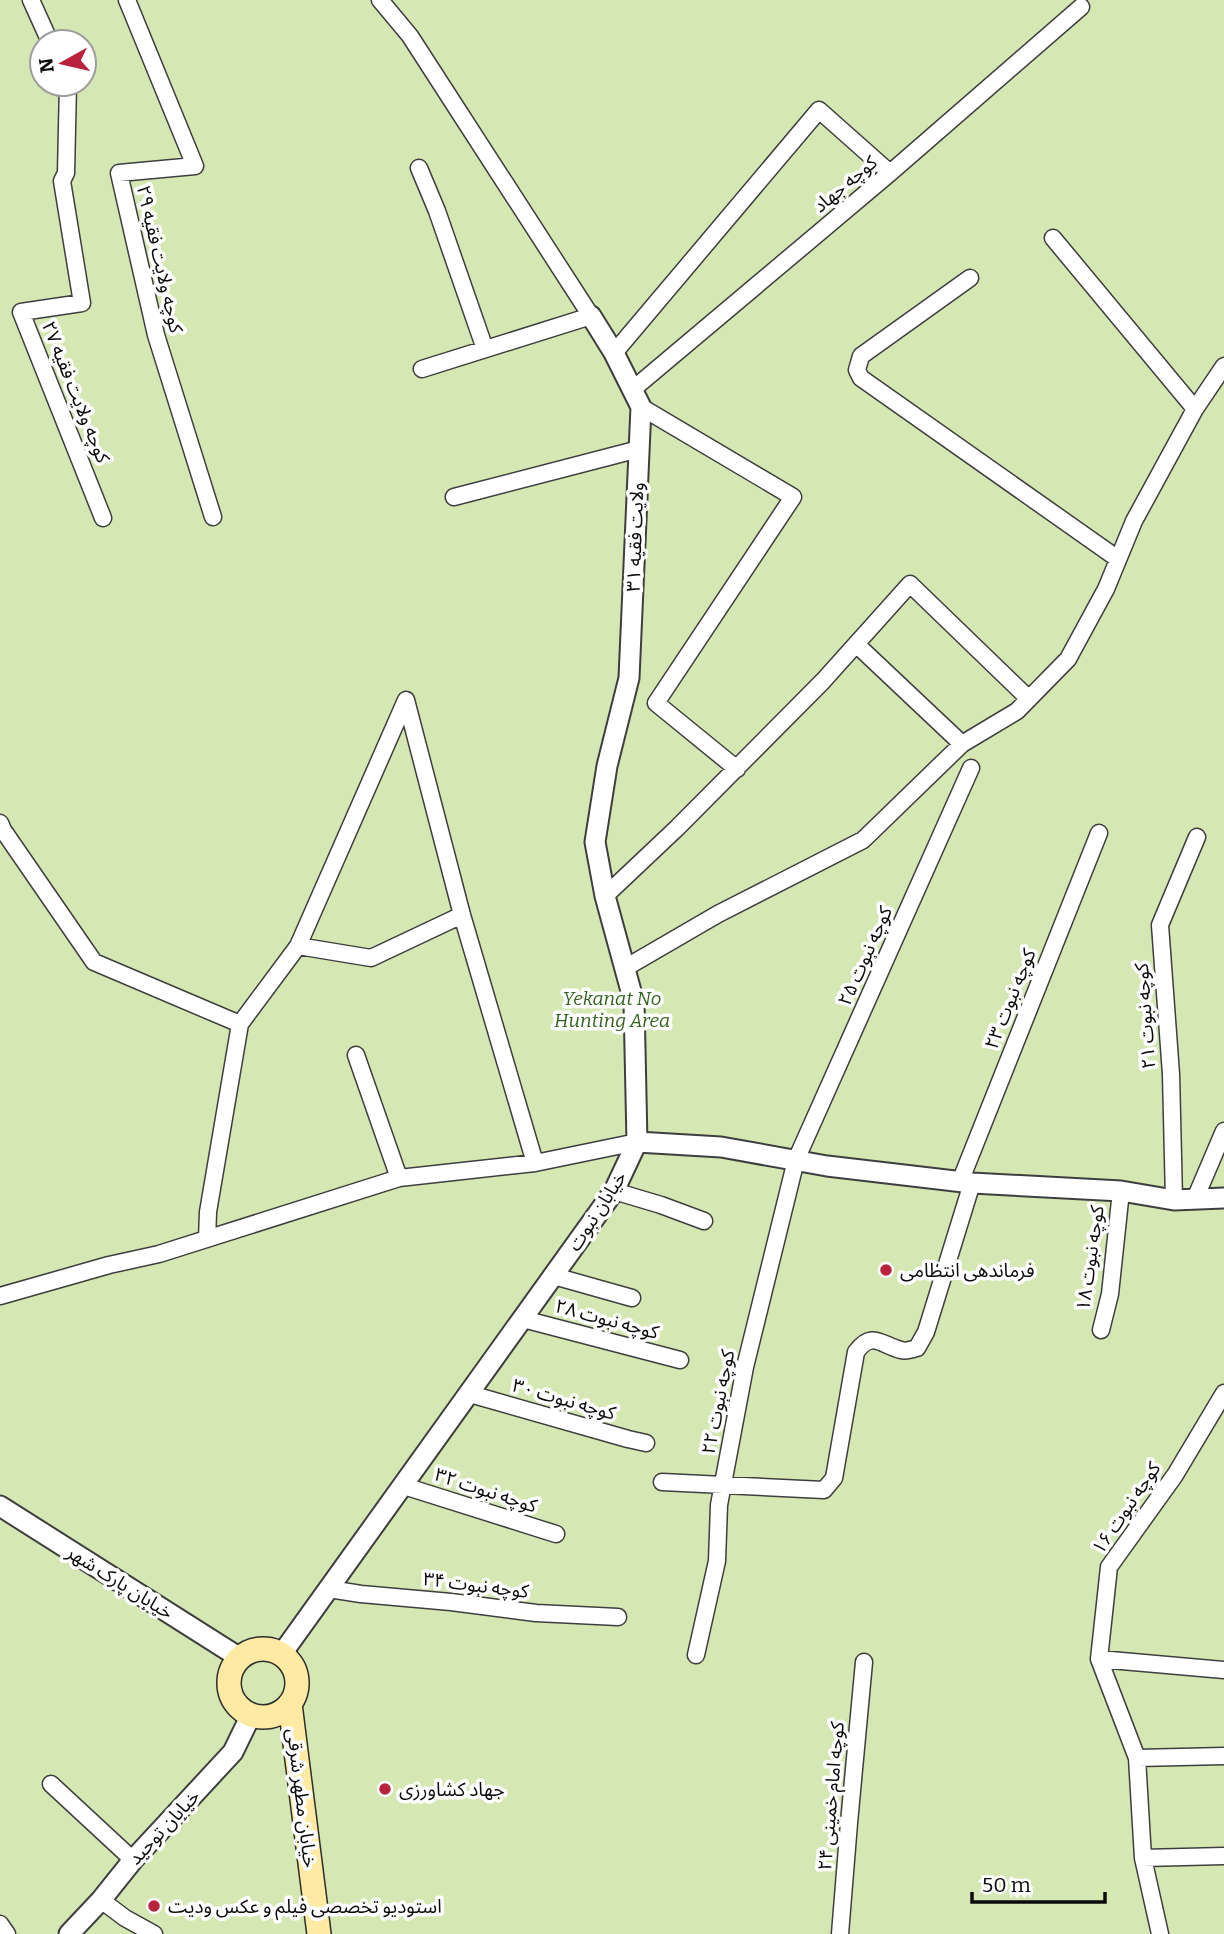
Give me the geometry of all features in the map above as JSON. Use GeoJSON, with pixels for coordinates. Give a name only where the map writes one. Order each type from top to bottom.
{"type":"FeatureCollection","features":[{"type":"Feature","properties":{"kind":"main road"},"geometry":{"type":"LineString","coordinates":[[272,1651],[282,1655],[290,1662],[297,1683],[290,1704],[282,1712],[272,1716],[251,1715],[237,1705],[232,1696],[229,1686],[234,1666],[250,1652],[272,1651]]}},
{"type":"Feature","properties":{"kind":"main road","name":"خیابان مطهر شرقی"},"geometry":{"type":"LineString","coordinates":[[290,1704],[319,1934]]}},
{"type":"Feature","properties":{"kind":"street"},"geometry":{"type":"LineString","coordinates":[[31,0],[44,28]]}},
{"type":"Feature","properties":{"kind":"street","name":"کوچه ولایت فقیه ۲۹"},"geometry":{"type":"LineString","coordinates":[[127,0],[195,166],[119,173],[156,335],[213,517]]}},
{"type":"Feature","properties":{"kind":"street","name":"ولایت فقیه ۳۱"},"geometry":{"type":"LineString","coordinates":[[380,0],[410,36],[591,316],[614,353],[636,398],[639,449],[629,678],[607,765],[595,842],[605,895],[634,1002],[637,1142]]}},
{"type":"Feature","properties":{"kind":"street","name":"کوچه جهاد"},"geometry":{"type":"LineString","coordinates":[[636,398],[1082,7]]}},
{"type":"Feature","properties":{"kind":"street","name":"کوچه ولایت فقیه ۲۷"},"geometry":{"type":"LineString","coordinates":[[68,98],[66,173],[62,181],[82,303],[21,312],[103,518]]}},
{"type":"Feature","properties":{"kind":"street"},"geometry":{"type":"LineString","coordinates":[[614,353],[819,110],[890,173]]}},
{"type":"Feature","properties":{"kind":"street"},"geometry":{"type":"LineString","coordinates":[[419,168],[437,211],[485,349]]}},
{"type":"Feature","properties":{"kind":"street"},"geometry":{"type":"LineString","coordinates":[[1053,238],[1195,409]]}},
{"type":"Feature","properties":{"kind":"street"},"geometry":{"type":"LineString","coordinates":[[970,278],[861,356],[857,370],[861,378],[1118,559]]}},
{"type":"Feature","properties":{"kind":"street"},"geometry":{"type":"LineString","coordinates":[[422,369],[591,316]]}},
{"type":"Feature","properties":{"kind":"street"},"geometry":{"type":"LineString","coordinates":[[625,968],[718,914],[863,840],[962,744],[1017,711],[1029,699],[1068,659],[1106,589],[1134,521],[1195,409],[1224,366]]}},
{"type":"Feature","properties":{"kind":"street"},"geometry":{"type":"LineString","coordinates":[[636,398],[793,497],[656,703],[737,769]]}},
{"type":"Feature","properties":{"kind":"street"},"geometry":{"type":"LineString","coordinates":[[454,496],[639,449]]}},
{"type":"Feature","properties":{"kind":"street"},"geometry":{"type":"LineString","coordinates":[[605,895],[737,769],[910,584],[1029,699]]}},
{"type":"Feature","properties":{"kind":"street"},"geometry":{"type":"LineString","coordinates":[[856,644],[962,744]]}},
{"type":"Feature","properties":{"kind":"street"},"geometry":{"type":"LineString","coordinates":[[207,1239],[208,1212],[240,1024],[298,946],[406,700],[462,915],[535,1163]]}},
{"type":"Feature","properties":{"kind":"street","name":"کوچه نبوت ۲۵"},"geometry":{"type":"LineString","coordinates":[[796,1160],[971,768]]}},
{"type":"Feature","properties":{"kind":"street"},"geometry":{"type":"LineString","coordinates":[[0,822],[94,962],[240,1024]]}},
{"type":"Feature","properties":{"kind":"street","name":"کوچه نبوت ۲۳"},"geometry":{"type":"LineString","coordinates":[[722,1486],[824,1490],[834,1478],[856,1352],[863,1343],[876,1339],[904,1352],[918,1348],[926,1332],[966,1182],[1099,833]]}},
{"type":"Feature","properties":{"kind":"street","name":"کوچه نبوت ۲۱"},"geometry":{"type":"LineString","coordinates":[[1174,1200],[1171,1074],[1160,925],[1197,837]]}},
{"type":"Feature","properties":{"kind":"street"},"geometry":{"type":"LineString","coordinates":[[298,946],[372,958],[462,915]]}},
{"type":"Feature","properties":{"kind":"street"},"geometry":{"type":"LineString","coordinates":[[356,1055],[399,1178]]}},
{"type":"Feature","properties":{"kind":"street"},"geometry":{"type":"LineString","coordinates":[[1195,1199],[1224,1131]]}},
{"type":"Feature","properties":{"kind":"street"},"geometry":{"type":"LineString","coordinates":[[0,1296],[109,1265],[159,1254],[399,1178],[535,1163],[637,1142],[721,1147],[827,1166],[966,1182],[1121,1191],[1174,1200],[1224,1198]]}},
{"type":"Feature","properties":{"kind":"street","name":"خیابان نبوت"},"geometry":{"type":"LineString","coordinates":[[282,1655],[614,1191],[637,1142]]}},
{"type":"Feature","properties":{"kind":"street","name":"کوچه نبوت ۲۲"},"geometry":{"type":"LineString","coordinates":[[696,1655],[717,1561],[719,1505],[745,1367],[796,1160]]}},
{"type":"Feature","properties":{"kind":"street"},"geometry":{"type":"LineString","coordinates":[[614,1191],[704,1221]]}},
{"type":"Feature","properties":{"kind":"street","name":"کوچه نبوت ۱۸"},"geometry":{"type":"LineString","coordinates":[[1101,1330],[1110,1294],[1121,1191]]}},
{"type":"Feature","properties":{"kind":"street"},"geometry":{"type":"LineString","coordinates":[[554,1276],[632,1298]]}},
{"type":"Feature","properties":{"kind":"street","name":"کوچه نبوت ۲۸"},"geometry":{"type":"LineString","coordinates":[[523,1319],[680,1360]]}},
{"type":"Feature","properties":{"kind":"street","name":"کوچه نبوت ۱۶"},"geometry":{"type":"LineString","coordinates":[[1099,1659],[1109,1567],[1175,1475],[1224,1393]]}},
{"type":"Feature","properties":{"kind":"street","name":"کوچه نبوت ۳۰"},"geometry":{"type":"LineString","coordinates":[[470,1395],[646,1443]]}},
{"type":"Feature","properties":{"kind":"street"},"geometry":{"type":"LineString","coordinates":[[662,1482],[722,1486]]}},
{"type":"Feature","properties":{"kind":"street","name":"کوچه نبوت ۳۲"},"geometry":{"type":"LineString","coordinates":[[404,1486],[556,1534]]}},
{"type":"Feature","properties":{"kind":"street","name":"خیابان پارک شهر"},"geometry":{"type":"LineString","coordinates":[[0,1506],[240,1658]]}},
{"type":"Feature","properties":{"kind":"street","name":"کوچه نبوت ۳۴"},"geometry":{"type":"LineString","coordinates":[[329,1589],[536,1613],[618,1617]]}},
{"type":"Feature","properties":{"kind":"street"},"geometry":{"type":"LineString","coordinates":[[1160,1934],[1143,1858],[1137,1758],[1099,1659],[1224,1670]]}},
{"type":"Feature","properties":{"kind":"street","name":"کوچه امام خمینی ۲۴"},"geometry":{"type":"LineString","coordinates":[[840,1934],[864,1662]]}},
{"type":"Feature","properties":{"kind":"street","name":"خیابان توحید"},"geometry":{"type":"LineString","coordinates":[[69,1934],[233,1752],[251,1715]]}},
{"type":"Feature","properties":{"kind":"street"},"geometry":{"type":"LineString","coordinates":[[1137,1758],[1224,1756]]}},
{"type":"Feature","properties":{"kind":"street"},"geometry":{"type":"LineString","coordinates":[[51,1784],[133,1860]]}},
{"type":"Feature","properties":{"kind":"street"},"geometry":{"type":"LineString","coordinates":[[1143,1858],[1224,1856]]}},
{"type":"Feature","properties":{"kind":"street"},"geometry":{"type":"LineString","coordinates":[[101,1900],[125,1918],[154,1934]]}},
{"type":"Feature","properties":{"kind":"street"},"geometry":{"type":"LineString","coordinates":[[0,1924],[7,1934]]}},
{"type":"Feature","properties":{"kind":"green space","name":"Yekanat No Hunting Area"},"geometry":{"type":"Polygon","coordinates":[[[0,0],[1224,0],[1224,1934],[0,1934],[0,0]]]}},
{"type":"Feature","properties":{"kind":"place","name":"فرماندهی انتظامی"},"geometry":{"type":"Point","coordinates":[886,1270]}},
{"type":"Feature","properties":{"kind":"place","name":"جهاد کشاورزی"},"geometry":{"type":"Point","coordinates":[385,1789]}},
{"type":"Feature","properties":{"kind":"place","name":"استودیو تخصصی فیلم و عکس ودیت"},"geometry":{"type":"Point","coordinates":[154,1906]}}]}
